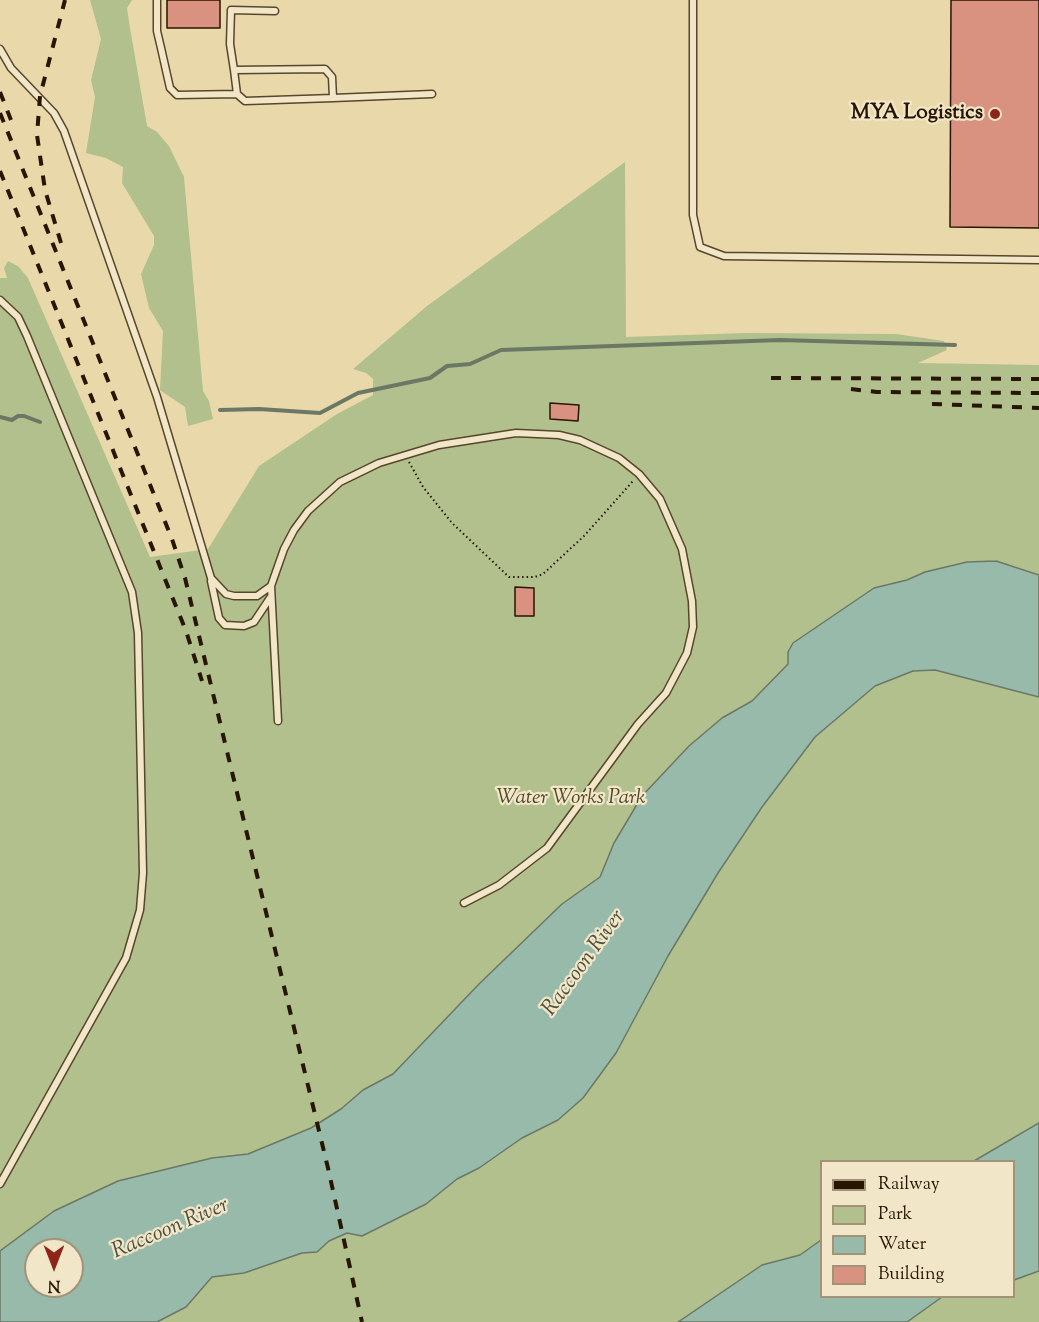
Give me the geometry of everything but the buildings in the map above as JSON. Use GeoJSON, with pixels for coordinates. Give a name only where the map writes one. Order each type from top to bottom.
{"type":"FeatureCollection","features":[{"type":"Feature","properties":{"kind":"lane"},"geometry":{"type":"LineString","coordinates":[[157,0],[158,31],[170,88],[177,95],[237,94]]}},
{"type":"Feature","properties":{"kind":"lane"},"geometry":{"type":"LineString","coordinates":[[693,0],[693,215],[700,247],[724,256],[1039,260]]}},
{"type":"Feature","properties":{"kind":"lane"},"geometry":{"type":"LineString","coordinates":[[275,11],[231,10],[230,44],[237,94],[245,101],[432,94]]}},
{"type":"Feature","properties":{"kind":"lane"},"geometry":{"type":"LineString","coordinates":[[0,49],[11,68],[54,113],[64,131],[157,397],[211,578],[219,618],[225,626],[244,626],[254,622],[272,595]]}},
{"type":"Feature","properties":{"kind":"lane"},"geometry":{"type":"LineString","coordinates":[[234,70],[325,69],[332,76],[333,98]]}},
{"type":"Feature","properties":{"kind":"lane"},"geometry":{"type":"LineString","coordinates":[[0,300],[18,317],[27,336],[132,592],[138,633],[143,873],[140,910],[126,958],[0,1184]]}},
{"type":"Feature","properties":{"kind":"lane"},"geometry":{"type":"LineString","coordinates":[[278,721],[271,586],[284,549],[294,530],[322,496],[359,471],[405,455],[439,445],[516,433],[537,432],[559,435],[600,448],[639,474],[660,499],[682,549],[693,609],[693,627],[687,654],[666,693],[638,724],[547,848],[499,885],[464,903]]}},
{"type":"Feature","properties":{"kind":"lane"},"geometry":{"type":"LineString","coordinates":[[211,578],[226,594],[234,597],[257,596],[271,586]]}},
{"type":"Feature","properties":{"kind":"path"},"geometry":{"type":"LineString","coordinates":[[405,455],[436,505],[509,577],[535,578],[543,574],[584,536],[639,474]]}},
{"type":"Feature","properties":{"kind":"green space"},"geometry":{"type":"Polygon","coordinates":[[[90,0],[132,0],[127,8],[147,126],[157,132],[169,146],[184,177],[203,391],[209,401],[213,419],[188,426],[185,407],[160,390],[163,331],[149,308],[141,274],[154,245],[154,236],[122,183],[123,167],[106,158],[86,153],[95,97],[91,80],[101,39],[90,0]]]}},
{"type":"Feature","properties":{"kind":"green space","name":"Water Works Park"},"geometry":{"type":"Polygon","coordinates":[[[625,162],[626,337],[745,333],[896,334],[944,341],[947,350],[918,363],[1039,365],[1039,1322],[0,1322],[0,278],[7,278],[4,268],[8,261],[18,266],[28,278],[150,557],[208,549],[259,466],[337,414],[373,395],[373,379],[366,373],[353,369],[427,306],[625,162]]]}},
{"type":"Feature","properties":{"kind":"water","name":"Raccoon River"},"geometry":{"type":"Polygon","coordinates":[[[996,561],[1039,575],[1039,697],[935,670],[913,671],[875,686],[815,737],[762,807],[718,873],[668,956],[616,1053],[583,1098],[558,1120],[522,1138],[479,1168],[457,1179],[426,1204],[362,1236],[347,1233],[329,1241],[317,1252],[302,1253],[244,1273],[212,1277],[186,1307],[157,1322],[0,1322],[0,1251],[54,1211],[118,1181],[212,1158],[248,1154],[311,1128],[341,1109],[363,1090],[393,1074],[479,984],[562,904],[600,877],[614,843],[642,796],[689,746],[722,718],[752,701],[788,664],[788,652],[793,643],[874,588],[907,580],[925,572],[967,562],[996,561]]]}},
{"type":"Feature","properties":{"kind":"water"},"geometry":{"type":"Polygon","coordinates":[[[1039,1123],[1039,1271],[1015,1280],[1015,1160],[976,1160],[1039,1123]]]}},
{"type":"Feature","properties":{"kind":"water"},"geometry":{"type":"Polygon","coordinates":[[[820,1241],[820,1298],[941,1298],[907,1322],[678,1322],[762,1265],[800,1255],[820,1241]]]}},
{"type":"Feature","properties":{"kind":"waterway"},"geometry":{"type":"LineString","coordinates":[[220,410],[259,409],[320,413],[358,393],[430,378],[447,366],[470,364],[501,350],[780,340],[955,345]]}},
{"type":"Feature","properties":{"kind":"waterway"},"geometry":{"type":"LineString","coordinates":[[0,417],[12,420],[18,416],[24,416],[40,422]]}},
{"type":"Feature","properties":{"kind":"railway"},"geometry":{"type":"LineString","coordinates":[[61,243],[45,190],[37,135],[40,96],[65,0]]}},
{"type":"Feature","properties":{"kind":"railway"},"geometry":{"type":"LineString","coordinates":[[0,92],[11,120]]}},
{"type":"Feature","properties":{"kind":"railway"},"geometry":{"type":"LineString","coordinates":[[0,113],[172,539],[185,578],[328,1168],[362,1322]]}},
{"type":"Feature","properties":{"kind":"railway"},"geometry":{"type":"LineString","coordinates":[[0,171],[186,631],[202,681]]}},
{"type":"Feature","properties":{"kind":"railway"},"geometry":{"type":"LineString","coordinates":[[771,378],[1039,379]]}},
{"type":"Feature","properties":{"kind":"railway"},"geometry":{"type":"LineString","coordinates":[[851,389],[877,392],[1039,393]]}},
{"type":"Feature","properties":{"kind":"railway"},"geometry":{"type":"LineString","coordinates":[[932,404],[1039,408]]}},
{"type":"Feature","properties":{"kind":"place","name":"MYA Logistics"},"geometry":{"type":"Point","coordinates":[995,114]}}]}
